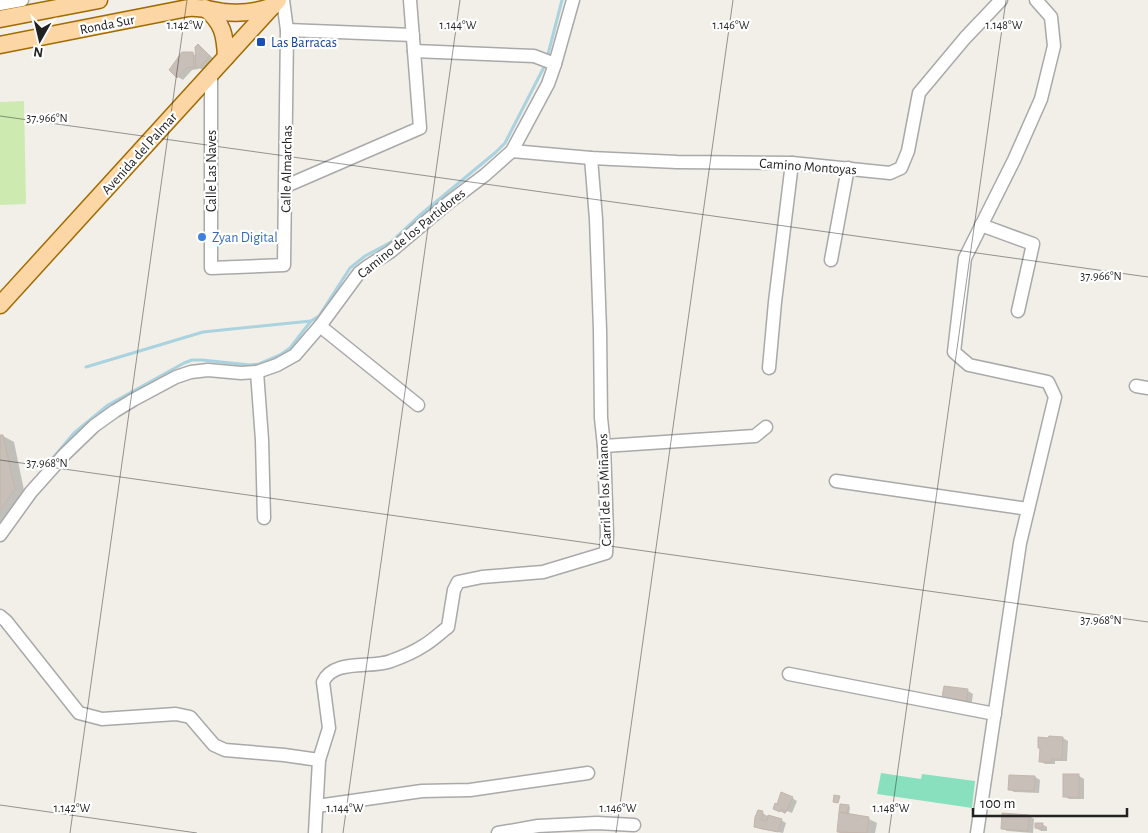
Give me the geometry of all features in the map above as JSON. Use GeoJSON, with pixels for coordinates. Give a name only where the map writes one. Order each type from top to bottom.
{"type":"FeatureCollection","features":[{"type":"Feature","properties":{"kind":"main road","name":"Ronda Sur"},"geometry":{"type":"LineString","coordinates":[[0,20],[99,0]]}},
{"type":"Feature","properties":{"kind":"main road","name":"Ronda Sur"},"geometry":{"type":"LineString","coordinates":[[0,45],[188,8],[198,4],[222,12],[242,13],[259,10],[278,2]]}},
{"type":"Feature","properties":{"kind":"main road","name":"Avenida del Palmar"},"geometry":{"type":"LineString","coordinates":[[0,305],[278,2]]}},
{"type":"Feature","properties":{"kind":"main road"},"geometry":{"type":"LineString","coordinates":[[198,4],[212,14],[221,26],[226,58]]}},
{"type":"Feature","properties":{"kind":"street"},"geometry":{"type":"LineString","coordinates":[[0,4],[22,0]]}},
{"type":"Feature","properties":{"kind":"street"},"geometry":{"type":"LineString","coordinates":[[286,186],[420,128],[410,0]]}},
{"type":"Feature","properties":{"kind":"street","name":"Camino de los Partidores"},"geometry":{"type":"LineString","coordinates":[[0,535],[31,492],[65,454],[94,426],[115,411],[168,382],[191,372],[208,370],[242,373],[257,372],[277,365],[294,355],[320,326],[359,273],[390,252],[503,160],[512,151],[548,84],[573,0]]}},
{"type":"Feature","properties":{"kind":"street","name":"Camino Montoyas"},"geometry":{"type":"LineString","coordinates":[[512,151],[591,158],[677,162],[792,163],[890,173],[901,168],[908,151],[919,93],[965,38],[1001,0]]}},
{"type":"Feature","properties":{"kind":"street"},"geometry":{"type":"LineString","coordinates":[[977,833],[1020,543],[1055,397],[1048,382],[969,365],[954,352],[965,258],[1014,160],[1041,99],[1054,46],[1051,17],[1036,0]]}},
{"type":"Feature","properties":{"kind":"street","name":"Calle Almarchas"},"geometry":{"type":"LineString","coordinates":[[210,268],[284,266],[287,30],[278,2]]}},
{"type":"Feature","properties":{"kind":"street"},"geometry":{"type":"LineString","coordinates":[[287,30],[413,35]]}},
{"type":"Feature","properties":{"kind":"street"},"geometry":{"type":"LineString","coordinates":[[414,51],[534,56],[555,64]]}},
{"type":"Feature","properties":{"kind":"street","name":"Calle Las Naves"},"geometry":{"type":"LineString","coordinates":[[210,268],[211,73]]}},
{"type":"Feature","properties":{"kind":"street","name":"Carril de los Miñanos"},"geometry":{"type":"LineString","coordinates":[[319,760],[329,728],[323,682],[326,676],[343,667],[389,662],[423,646],[448,627],[454,590],[458,582],[482,577],[543,572],[606,553],[604,446],[601,418],[600,312],[591,158]]}},
{"type":"Feature","properties":{"kind":"street"},"geometry":{"type":"LineString","coordinates":[[769,368],[792,163]]}},
{"type":"Feature","properties":{"kind":"street"},"geometry":{"type":"LineString","coordinates":[[831,260],[848,168]]}},
{"type":"Feature","properties":{"kind":"street"},"geometry":{"type":"LineString","coordinates":[[982,225],[1033,244],[1018,311]]}},
{"type":"Feature","properties":{"kind":"street"},"geometry":{"type":"LineString","coordinates":[[320,326],[418,405]]}},
{"type":"Feature","properties":{"kind":"street"},"geometry":{"type":"LineString","coordinates":[[257,372],[262,440],[264,518]]}},
{"type":"Feature","properties":{"kind":"street"},"geometry":{"type":"LineString","coordinates":[[604,446],[755,436],[766,427]]}},
{"type":"Feature","properties":{"kind":"street"},"geometry":{"type":"LineString","coordinates":[[836,481],[1028,509]]}},
{"type":"Feature","properties":{"kind":"street"},"geometry":{"type":"LineString","coordinates":[[0,616],[80,713],[102,719],[176,714],[190,717],[214,745],[225,750],[319,760],[315,833]]}},
{"type":"Feature","properties":{"kind":"street"},"geometry":{"type":"LineString","coordinates":[[789,674],[995,714]]}},
{"type":"Feature","properties":{"kind":"street"},"geometry":{"type":"LineString","coordinates":[[317,806],[422,791],[470,790],[588,773]]}},
{"type":"Feature","properties":{"kind":"street"},"geometry":{"type":"LineString","coordinates":[[498,833],[548,825],[597,823],[634,825]]}},
{"type":"Feature","properties":{"kind":"green space"},"geometry":{"type":"Polygon","coordinates":[[[24,101],[26,204],[0,205],[0,102],[24,101]]]}},
{"type":"Feature","properties":{"kind":"green space"},"geometry":{"type":"Polygon","coordinates":[[[881,773],[921,779],[922,774],[975,781],[972,808],[877,794],[881,773]]]}},
{"type":"Feature","properties":{"kind":"building"},"geometry":{"type":"Polygon","coordinates":[[[198,44],[210,56],[199,68],[196,68],[195,47],[198,44]]]}},
{"type":"Feature","properties":{"kind":"building"},"geometry":{"type":"Polygon","coordinates":[[[182,52],[193,52],[194,67],[186,68],[177,78],[169,70],[182,52]]]}},
{"type":"Feature","properties":{"kind":"building"},"geometry":{"type":"Polygon","coordinates":[[[0,435],[3,435],[15,489],[0,510],[0,435]]]}},
{"type":"Feature","properties":{"kind":"building"},"geometry":{"type":"Polygon","coordinates":[[[944,686],[968,689],[966,706],[941,703],[944,686]]]}},
{"type":"Feature","properties":{"kind":"building"},"geometry":{"type":"Polygon","coordinates":[[[1049,736],[1063,737],[1062,759],[1051,759],[1051,762],[1039,762],[1040,748],[1038,748],[1038,737],[1048,738],[1049,736]]]}},
{"type":"Feature","properties":{"kind":"building"},"geometry":{"type":"Polygon","coordinates":[[[1063,774],[1079,774],[1079,797],[1063,797],[1063,774]]]}},
{"type":"Feature","properties":{"kind":"building"},"geometry":{"type":"Polygon","coordinates":[[[1009,775],[1035,776],[1034,791],[1008,790],[1009,775]]]}},
{"type":"Feature","properties":{"kind":"building"},"geometry":{"type":"Polygon","coordinates":[[[781,792],[793,797],[786,812],[781,809],[780,812],[773,809],[781,792]]]}},
{"type":"Feature","properties":{"kind":"building"},"geometry":{"type":"Polygon","coordinates":[[[834,795],[840,796],[838,803],[833,802],[834,795]]]}},
{"type":"Feature","properties":{"kind":"building"},"geometry":{"type":"Polygon","coordinates":[[[840,804],[849,805],[847,813],[839,812],[840,804]]]}},
{"type":"Feature","properties":{"kind":"building"},"geometry":{"type":"Polygon","coordinates":[[[758,810],[763,811],[761,820],[767,821],[768,815],[782,819],[778,832],[754,827],[758,810]]]}},
{"type":"Feature","properties":{"kind":"building"},"geometry":{"type":"Polygon","coordinates":[[[839,812],[869,817],[867,833],[837,832],[839,812]]]}},
{"type":"Feature","properties":{"kind":"building"},"geometry":{"type":"Polygon","coordinates":[[[1002,813],[1029,815],[1028,831],[1001,829],[1002,813]]]}},
{"type":"Feature","properties":{"kind":"building"},"geometry":{"type":"Polygon","coordinates":[[[1035,823],[1043,823],[1042,829],[1035,828],[1035,823]]]}},
{"type":"Feature","properties":{"kind":"waterway"},"geometry":{"type":"LineString","coordinates":[[547,58],[562,0]]}},
{"type":"Feature","properties":{"kind":"waterway"},"geometry":{"type":"LineString","coordinates":[[42,471],[74,433],[108,405],[184,363],[192,360],[202,360],[250,365],[259,364],[280,355],[290,348],[311,321],[319,316],[350,268],[365,256],[391,242],[505,143],[545,64]]}},
{"type":"Feature","properties":{"kind":"waterway"},"geometry":{"type":"LineString","coordinates":[[86,367],[203,332],[311,321]]}},
{"type":"Feature","properties":{"kind":"place","name":"Las Barracas"},"geometry":{"type":"Point","coordinates":[261,42]}},
{"type":"Feature","properties":{"kind":"place","name":"Zyan Digital"},"geometry":{"type":"Point","coordinates":[202,237]}}]}
